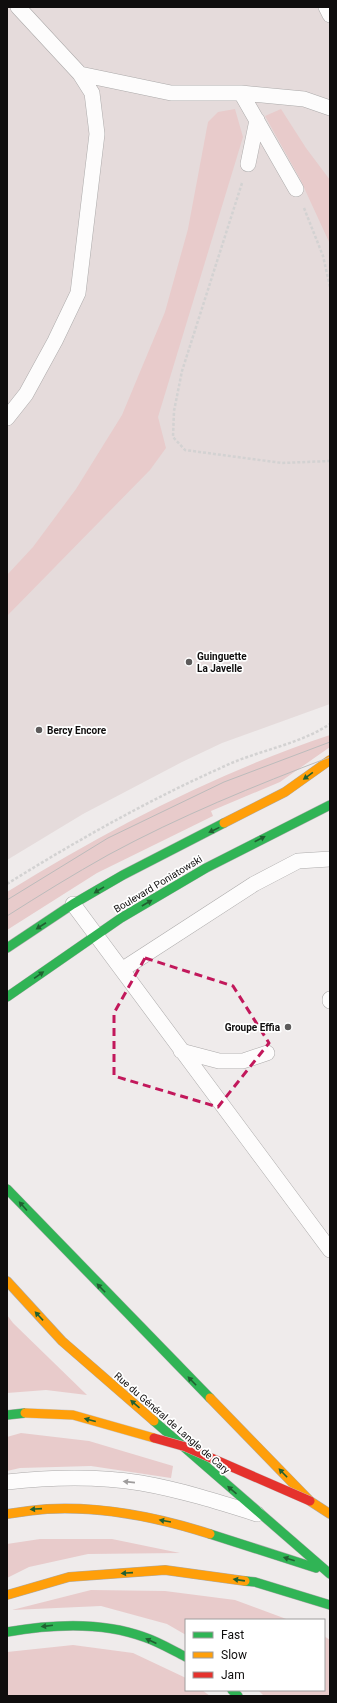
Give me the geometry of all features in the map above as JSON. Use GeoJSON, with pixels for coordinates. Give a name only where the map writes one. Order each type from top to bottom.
{"type":"FeatureCollection","features":[{"type":"Feature","properties":{"kind":"main road","name":"Boulevard Poniatowski"},"geometry":{"type":"LineString","coordinates":[[7,948],[73,904],[122,875],[286,792],[330,760]]}},
{"type":"Feature","properties":{"kind":"main road","name":"Boulevard Poniatowski"},"geometry":{"type":"LineString","coordinates":[[7,997],[121,918],[206,868],[330,805]]}},
{"type":"Feature","properties":{"kind":"main road"},"geometry":{"type":"LineString","coordinates":[[7,1189],[38,1223],[310,1501]]}},
{"type":"Feature","properties":{"kind":"main road","name":"Rue du Général de Langle de Cary"},"geometry":{"type":"LineString","coordinates":[[7,1281],[62,1340],[328,1573]]}},
{"type":"Feature","properties":{"kind":"main road"},"geometry":{"type":"LineString","coordinates":[[7,1415],[25,1413],[73,1415],[186,1447],[310,1501],[330,1514]]}},
{"type":"Feature","properties":{"kind":"main road"},"geometry":{"type":"LineString","coordinates":[[7,1514],[35,1508],[108,1511],[176,1523],[328,1573]]}},
{"type":"Feature","properties":{"kind":"main road"},"geometry":{"type":"LineString","coordinates":[[7,1595],[69,1577],[166,1570],[255,1582],[330,1605]]}},
{"type":"Feature","properties":{"kind":"main road"},"geometry":{"type":"LineString","coordinates":[[7,1632],[54,1625],[110,1629],[140,1636],[185,1657]]}},
{"type":"Feature","properties":{"kind":"lane"},"geometry":{"type":"LineString","coordinates":[[7,418],[26,394],[55,341],[78,293],[97,134],[92,93],[80,74],[18,7]]}},
{"type":"Feature","properties":{"kind":"lane"},"geometry":{"type":"LineString","coordinates":[[326,7],[330,16]]}},
{"type":"Feature","properties":{"kind":"lane"},"geometry":{"type":"LineString","coordinates":[[80,74],[171,93],[241,93],[304,99],[330,108]]}},
{"type":"Feature","properties":{"kind":"lane"},"geometry":{"type":"LineString","coordinates":[[241,93],[296,189]]}},
{"type":"Feature","properties":{"kind":"lane"},"geometry":{"type":"LineString","coordinates":[[248,164],[257,120]]}},
{"type":"Feature","properties":{"kind":"lane"},"geometry":{"type":"LineString","coordinates":[[123,969],[254,884],[298,861],[330,859]]}},
{"type":"Feature","properties":{"kind":"lane"},"geometry":{"type":"LineString","coordinates":[[73,904],[96,936],[123,969],[181,1051],[330,1250]]}},
{"type":"Feature","properties":{"kind":"lane"},"geometry":{"type":"LineString","coordinates":[[181,1051],[218,1061],[243,1061],[266,1053]]}},
{"type":"Feature","properties":{"kind":"lane"},"geometry":{"type":"LineString","coordinates":[[7,1482],[81,1477],[142,1483],[201,1497],[262,1516]]}},
{"type":"Feature","properties":{"kind":"path"},"geometry":{"type":"LineString","coordinates":[[248,164],[182,371],[174,411],[172,437],[185,450],[282,462],[330,461]]}},
{"type":"Feature","properties":{"kind":"path"},"geometry":{"type":"LineString","coordinates":[[296,189],[323,256],[330,287]]}},
{"type":"Feature","properties":{"kind":"path"},"geometry":{"type":"LineString","coordinates":[[7,884],[48,858],[160,798],[235,762],[316,733],[330,724]]}},
{"type":"Feature","properties":{"kind":"highlighted area"},"geometry":{"type":"Polygon","coordinates":[[[145,958],[233,986],[269,1043],[218,1107],[114,1076],[114,1013],[145,958]]]}},
{"type":"Feature","properties":{"kind":"shaded area"},"geometry":{"type":"Polygon","coordinates":[[[7,7],[330,7],[330,704],[222,743],[182,762],[83,814],[7,860],[7,7]]]}},
{"type":"Feature","properties":{"kind":"shaded area"},"geometry":{"type":"Polygon","coordinates":[[[235,109],[243,137],[158,417],[166,448],[150,470],[7,616],[7,575],[33,547],[76,489],[122,415],[165,312],[188,229],[208,122],[218,112],[235,109]]]}},
{"type":"Feature","properties":{"kind":"shaded area"},"geometry":{"type":"Polygon","coordinates":[[[281,109],[306,148],[330,180],[330,244],[300,179],[265,116],[281,109]]]}},
{"type":"Feature","properties":{"kind":"shaded area"},"geometry":{"type":"Polygon","coordinates":[[[330,735],[330,747],[280,782],[211,811],[213,816],[97,873],[7,930],[7,892],[45,869],[84,846],[164,804],[246,767],[330,735]]]}},
{"type":"Feature","properties":{"kind":"shaded area"},"geometry":{"type":"Polygon","coordinates":[[[7,1315],[13,1323],[87,1395],[46,1390],[7,1393],[7,1315]]]}},
{"type":"Feature","properties":{"kind":"shaded area"},"geometry":{"type":"Polygon","coordinates":[[[21,1433],[89,1441],[173,1466],[171,1478],[91,1466],[20,1468],[7,1471],[7,1437],[21,1433]]]}},
{"type":"Feature","properties":{"kind":"shaded area"},"geometry":{"type":"Polygon","coordinates":[[[40,1539],[112,1539],[180,1553],[88,1554],[29,1567],[7,1578],[7,1544],[40,1539]]]}},
{"type":"Feature","properties":{"kind":"shaded area"},"geometry":{"type":"Polygon","coordinates":[[[91,1590],[165,1591],[235,1600],[286,1619],[185,1619],[185,1634],[167,1624],[101,1606],[12,1610],[91,1590]]]}},
{"type":"Feature","properties":{"kind":"shaded area"},"geometry":{"type":"Polygon","coordinates":[[[325,1637],[330,1640],[330,1696],[264,1696],[259,1691],[325,1691],[325,1637]]]}},
{"type":"Feature","properties":{"kind":"shaded area"},"geometry":{"type":"Polygon","coordinates":[[[73,1645],[133,1653],[185,1678],[185,1691],[203,1691],[210,1696],[7,1696],[7,1652],[73,1645]]]}},
{"type":"Feature","properties":{"kind":"tram line"},"geometry":{"type":"LineString","coordinates":[[7,900],[108,838],[224,782],[330,742]]}},
{"type":"Feature","properties":{"kind":"tram line"},"geometry":{"type":"LineString","coordinates":[[7,916],[95,862],[162,827],[245,790],[330,757]]}},
{"type":"Feature","properties":{"kind":"traffic: fast"},"geometry":{"type":"LineString","coordinates":[[7,997],[121,918],[206,868],[330,805]]}},
{"type":"Feature","properties":{"kind":"traffic: fast"},"geometry":{"type":"LineString","coordinates":[[7,948],[73,904],[123,875],[224,823]]}},
{"type":"Feature","properties":{"kind":"traffic: fast"},"geometry":{"type":"LineString","coordinates":[[7,1189],[210,1398]]}},
{"type":"Feature","properties":{"kind":"traffic: fast"},"geometry":{"type":"LineString","coordinates":[[7,1415],[25,1413]]}},
{"type":"Feature","properties":{"kind":"traffic: fast"},"geometry":{"type":"LineString","coordinates":[[154,1421],[330,1574]]}},
{"type":"Feature","properties":{"kind":"traffic: fast"},"geometry":{"type":"LineString","coordinates":[[210,1534],[316,1568]]}},
{"type":"Feature","properties":{"kind":"traffic: fast"},"geometry":{"type":"LineString","coordinates":[[245,1581],[255,1582],[330,1605]]}},
{"type":"Feature","properties":{"kind":"traffic: fast"},"geometry":{"type":"LineString","coordinates":[[7,1632],[59,1626],[94,1626],[111,1628],[150,1639],[185,1656]]}},
{"type":"Feature","properties":{"kind":"traffic: fast"},"geometry":{"type":"LineString","coordinates":[[233,1691],[238,1696]]}},
{"type":"Feature","properties":{"kind":"traffic: slow"},"geometry":{"type":"LineString","coordinates":[[224,823],[285,792],[330,760]]}},
{"type":"Feature","properties":{"kind":"traffic: slow"},"geometry":{"type":"LineString","coordinates":[[7,1281],[62,1341],[154,1421]]}},
{"type":"Feature","properties":{"kind":"traffic: slow"},"geometry":{"type":"LineString","coordinates":[[210,1398],[310,1501],[330,1514]]}},
{"type":"Feature","properties":{"kind":"traffic: slow"},"geometry":{"type":"LineString","coordinates":[[25,1413],[73,1415],[154,1438]]}},
{"type":"Feature","properties":{"kind":"traffic: slow"},"geometry":{"type":"LineString","coordinates":[[7,1514],[47,1509],[88,1509],[129,1514],[170,1522],[210,1534]]}},
{"type":"Feature","properties":{"kind":"traffic: slow"},"geometry":{"type":"LineString","coordinates":[[7,1595],[69,1577],[165,1570],[245,1581]]}},
{"type":"Feature","properties":{"kind":"traffic: jam"},"geometry":{"type":"LineString","coordinates":[[154,1438],[186,1447],[310,1501]]}},
{"type":"Feature","properties":{"kind":"place","name":"Guinguette La Javelle"},"geometry":{"type":"Point","coordinates":[189,662]}},
{"type":"Feature","properties":{"kind":"place","name":"Bercy Encore"},"geometry":{"type":"Point","coordinates":[39,730]}},
{"type":"Feature","properties":{"kind":"place","name":"Groupe Effia"},"geometry":{"type":"Point","coordinates":[288,1027]}}]}
